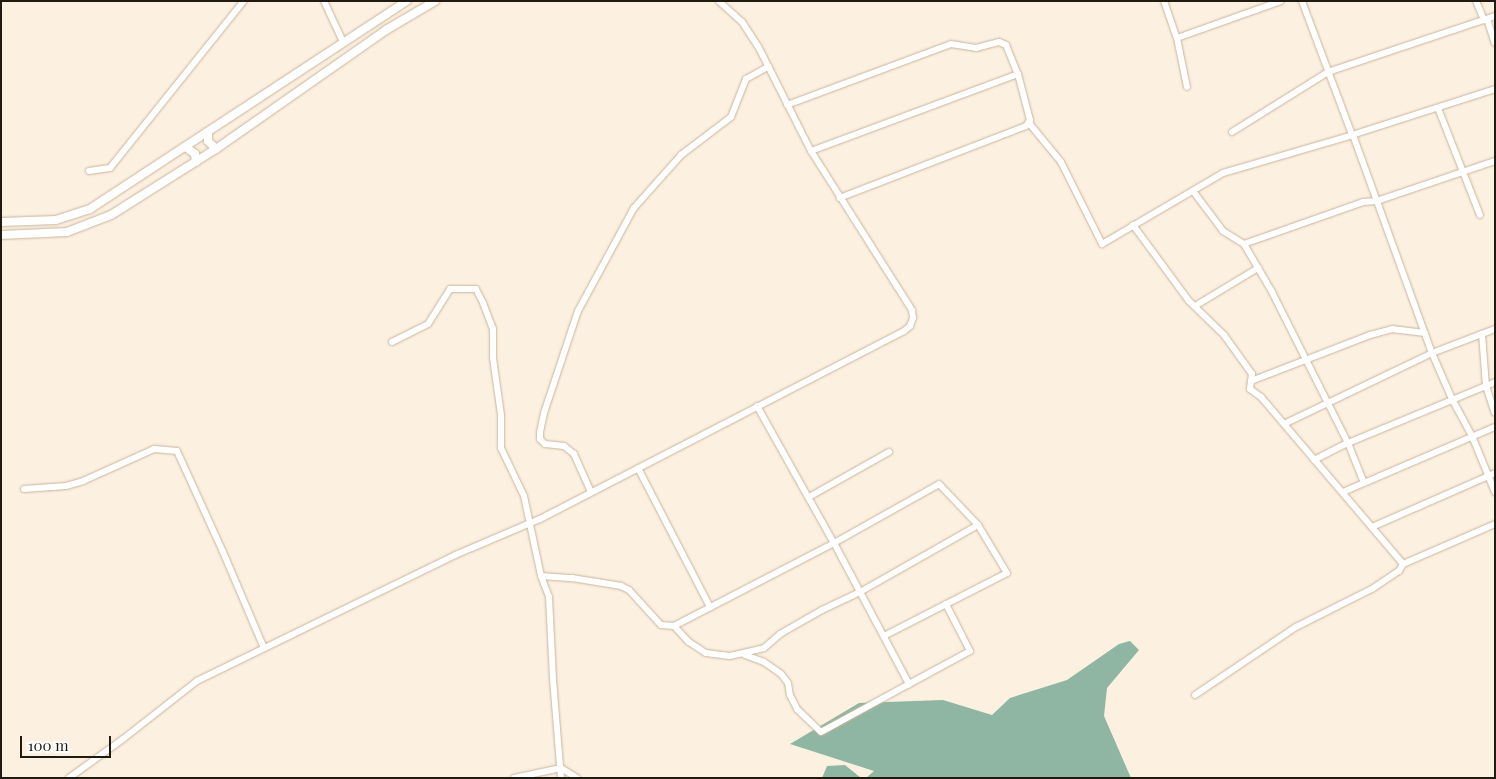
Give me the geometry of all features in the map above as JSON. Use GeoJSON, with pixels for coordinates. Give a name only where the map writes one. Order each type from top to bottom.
{"type":"FeatureCollection","features":[{"type":"Feature","properties":{"kind":"street"},"geometry":{"type":"LineString","coordinates":[[89,171],[110,168],[244,1]]}},
{"type":"Feature","properties":{"kind":"street"},"geometry":{"type":"LineString","coordinates":[[324,1],[343,42]]}},
{"type":"Feature","properties":{"kind":"street"},"geometry":{"type":"LineString","coordinates":[[1,222],[50,221],[79,214],[101,203],[408,1]]}},
{"type":"Feature","properties":{"kind":"street"},"geometry":{"type":"LineString","coordinates":[[1,236],[56,234],[86,226],[111,215],[216,149],[386,30],[435,1]]}},
{"type":"Feature","properties":{"kind":"street"},"geometry":{"type":"LineString","coordinates":[[69,778],[123,740],[197,681],[455,555],[530,524],[904,331],[912,322],[913,314],[910,307],[810,151],[769,66],[745,26],[719,1]]}},
{"type":"Feature","properties":{"kind":"street"},"geometry":{"type":"LineString","coordinates":[[1164,1],[1177,38],[1187,87]]}},
{"type":"Feature","properties":{"kind":"street"},"geometry":{"type":"LineString","coordinates":[[1177,38],[1281,1]]}},
{"type":"Feature","properties":{"kind":"street"},"geometry":{"type":"LineString","coordinates":[[1302,1],[1353,135],[1424,333],[1452,399],[1491,475],[1495,492]]}},
{"type":"Feature","properties":{"kind":"street"},"geometry":{"type":"LineString","coordinates":[[1476,1],[1495,43]]}},
{"type":"Feature","properties":{"kind":"street"},"geometry":{"type":"LineString","coordinates":[[1232,132],[1328,72],[1495,16]]}},
{"type":"Feature","properties":{"kind":"street"},"geometry":{"type":"LineString","coordinates":[[787,104],[951,44],[976,48],[1002,43],[1006,45],[1018,74],[1029,123],[1061,162],[1102,244],[1223,173],[1353,135],[1495,90]]}},
{"type":"Feature","properties":{"kind":"street"},"geometry":{"type":"LineString","coordinates":[[591,492],[574,454],[564,446],[545,444],[540,439],[544,413],[578,311],[634,208],[681,155],[730,117],[746,79],[769,66]]}},
{"type":"Feature","properties":{"kind":"street"},"geometry":{"type":"LineString","coordinates":[[810,151],[1018,74]]}},
{"type":"Feature","properties":{"kind":"street"},"geometry":{"type":"LineString","coordinates":[[1438,108],[1480,215]]}},
{"type":"Feature","properties":{"kind":"street"},"geometry":{"type":"LineString","coordinates":[[839,198],[1023,127],[1029,123]]}},
{"type":"Feature","properties":{"kind":"street"},"geometry":{"type":"LineString","coordinates":[[208,132],[209,144],[216,149]]}},
{"type":"Feature","properties":{"kind":"street"},"geometry":{"type":"LineString","coordinates":[[186,147],[193,151],[196,162]]}},
{"type":"Feature","properties":{"kind":"street"},"geometry":{"type":"LineString","coordinates":[[1244,244],[1363,202],[1377,201],[1495,161]]}},
{"type":"Feature","properties":{"kind":"street"},"geometry":{"type":"LineString","coordinates":[[1192,191],[1223,231],[1244,244],[1328,402],[1348,443],[1364,483]]}},
{"type":"Feature","properties":{"kind":"street"},"geometry":{"type":"LineString","coordinates":[[1133,225],[1195,306],[1224,335],[1252,374],[1250,389],[1261,397],[1403,564]]}},
{"type":"Feature","properties":{"kind":"street"},"geometry":{"type":"LineString","coordinates":[[1195,306],[1258,268]]}},
{"type":"Feature","properties":{"kind":"street"},"geometry":{"type":"LineString","coordinates":[[392,342],[428,324],[450,289],[476,290],[493,329],[493,358],[501,415],[501,448],[524,496],[541,576],[549,597],[552,679],[562,768],[561,778]]}},
{"type":"Feature","properties":{"kind":"street"},"geometry":{"type":"LineString","coordinates":[[1251,381],[1307,361],[1370,335],[1392,329],[1424,333]]}},
{"type":"Feature","properties":{"kind":"street"},"geometry":{"type":"LineString","coordinates":[[1284,424],[1432,353],[1495,329]]}},
{"type":"Feature","properties":{"kind":"street"},"geometry":{"type":"LineString","coordinates":[[1482,334],[1486,386],[1495,413]]}},
{"type":"Feature","properties":{"kind":"street"},"geometry":{"type":"LineString","coordinates":[[1314,460],[1348,443],[1495,382]]}},
{"type":"Feature","properties":{"kind":"street"},"geometry":{"type":"LineString","coordinates":[[757,406],[834,543],[908,684]]}},
{"type":"Feature","properties":{"kind":"street"},"geometry":{"type":"LineString","coordinates":[[1343,492],[1495,427]]}},
{"type":"Feature","properties":{"kind":"street"},"geometry":{"type":"LineString","coordinates":[[24,490],[66,486],[83,481],[154,449],[177,451],[264,648]]}},
{"type":"Feature","properties":{"kind":"street"},"geometry":{"type":"LineString","coordinates":[[808,497],[889,452]]}},
{"type":"Feature","properties":{"kind":"street"},"geometry":{"type":"LineString","coordinates":[[638,468],[710,607]]}},
{"type":"Feature","properties":{"kind":"street"},"geometry":{"type":"LineString","coordinates":[[1372,527],[1491,475]]}},
{"type":"Feature","properties":{"kind":"street"},"geometry":{"type":"LineString","coordinates":[[541,576],[572,578],[621,586],[629,590],[661,624],[674,626],[834,543],[939,484],[978,525],[1007,574],[884,636]]}},
{"type":"Feature","properties":{"kind":"street"},"geometry":{"type":"LineString","coordinates":[[1195,695],[1296,627],[1372,589],[1399,571],[1403,564],[1495,524]]}},
{"type":"Feature","properties":{"kind":"street"},"geometry":{"type":"LineString","coordinates":[[674,626],[689,642],[706,653],[722,657],[744,654],[764,648],[780,634],[805,619],[860,592],[978,525]]}},
{"type":"Feature","properties":{"kind":"street"},"geometry":{"type":"LineString","coordinates":[[744,654],[764,662],[781,674],[788,683],[790,695],[797,709],[821,732],[970,651],[946,604]]}},
{"type":"Feature","properties":{"kind":"street"},"geometry":{"type":"LineString","coordinates":[[514,778],[562,768],[577,778]]}},
{"type":"Feature","properties":{"kind":"green space"},"geometry":{"type":"Polygon","coordinates":[[[1130,641],[1139,650],[1107,688],[1104,716],[1131,778],[866,778],[874,771],[790,744],[859,703],[943,700],[992,715],[1010,698],[1067,680],[1119,644],[1130,641]]]}},
{"type":"Feature","properties":{"kind":"green space"},"geometry":{"type":"Polygon","coordinates":[[[845,765],[861,778],[822,778],[827,766],[845,765]]]}}]}
